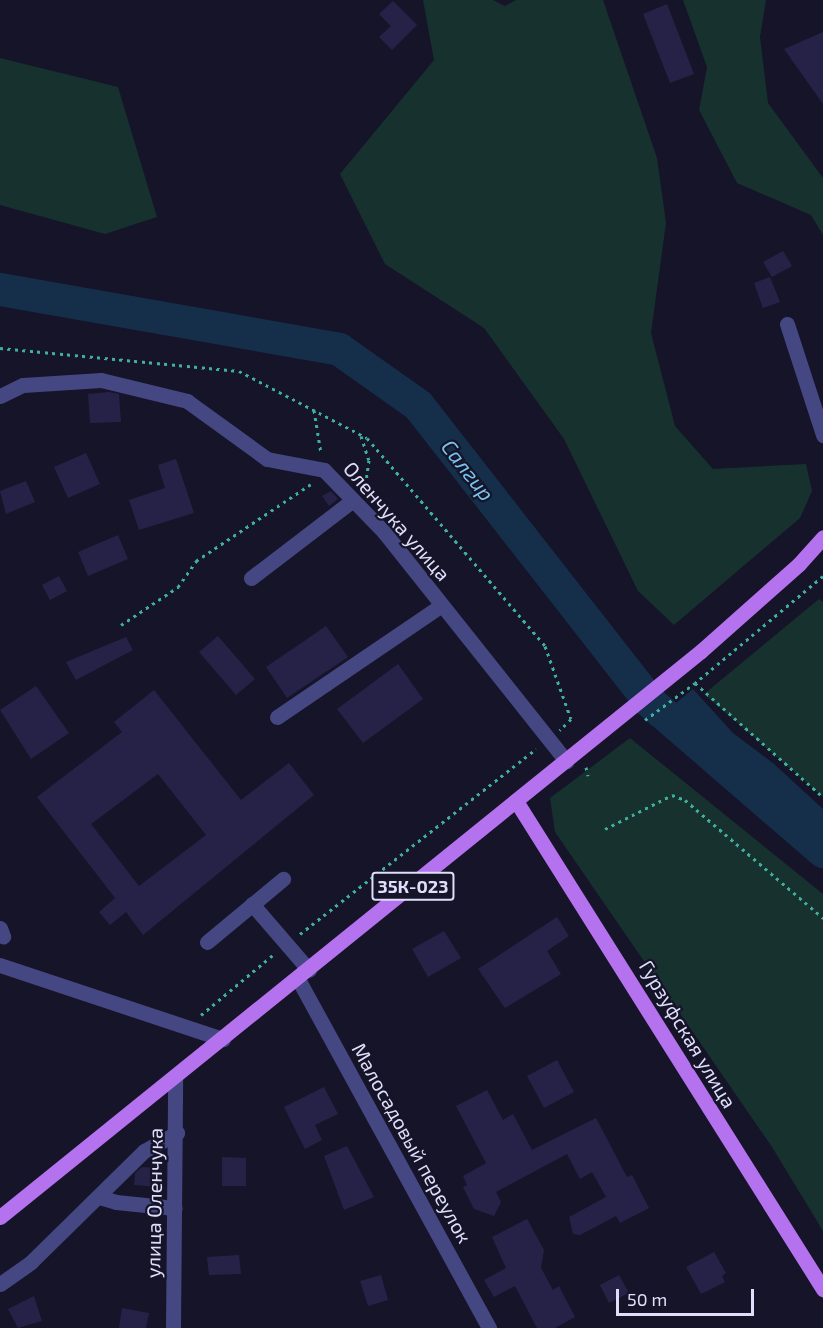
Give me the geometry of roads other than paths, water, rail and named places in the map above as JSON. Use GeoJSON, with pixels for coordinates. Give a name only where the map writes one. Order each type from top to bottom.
{"type":"FeatureCollection","features":[{"type":"Feature","properties":{"kind":"main road","name":"35К-023"},"geometry":{"type":"LineString","coordinates":[[0,1217],[303,975],[689,661],[790,572],[823,537]]}},
{"type":"Feature","properties":{"kind":"main road","name":"Гурзуфская улица"},"geometry":{"type":"LineString","coordinates":[[516,801],[823,1289]]}},
{"type":"Feature","properties":{"kind":"street"},"geometry":{"type":"LineString","coordinates":[[787,324],[823,435]]}},
{"type":"Feature","properties":{"kind":"street","name":"Оленчука улица"},"geometry":{"type":"LineString","coordinates":[[0,396],[23,385],[102,380],[187,401],[267,459],[324,470],[353,500],[442,604],[566,761]]}},
{"type":"Feature","properties":{"kind":"street"},"geometry":{"type":"LineString","coordinates":[[251,578],[353,500]]}},
{"type":"Feature","properties":{"kind":"street"},"geometry":{"type":"LineString","coordinates":[[278,717],[442,604]]}},
{"type":"Feature","properties":{"kind":"street"},"geometry":{"type":"LineString","coordinates":[[207,942],[283,879]]}},
{"type":"Feature","properties":{"kind":"street","name":"Малосадовый переулок"},"geometry":{"type":"LineString","coordinates":[[252,904],[286,945],[303,975],[489,1328]]}},
{"type":"Feature","properties":{"kind":"street"},"geometry":{"type":"LineString","coordinates":[[0,966],[38,975],[223,1039]]}},
{"type":"Feature","properties":{"kind":"street","name":"улица Оленчука"},"geometry":{"type":"LineString","coordinates":[[173,1328],[177,1133],[175,1078]]}},
{"type":"Feature","properties":{"kind":"street"},"geometry":{"type":"LineString","coordinates":[[0,1284],[31,1262],[144,1151],[177,1133]]}},
{"type":"Feature","properties":{"kind":"street"},"geometry":{"type":"LineString","coordinates":[[99,1197],[116,1203],[175,1208]]}},
{"type":"Feature","properties":{"kind":"water"},"geometry":{"type":"Polygon","coordinates":[[[693,689],[733,733],[773,763],[823,809],[823,867],[743,766],[685,729],[649,725],[693,689]]]}},
{"type":"Feature","properties":{"kind":"waterway","name":"Салгир"},"geometry":{"type":"LineString","coordinates":[[0,289],[339,349],[418,405],[649,701],[823,851]]}}]}
